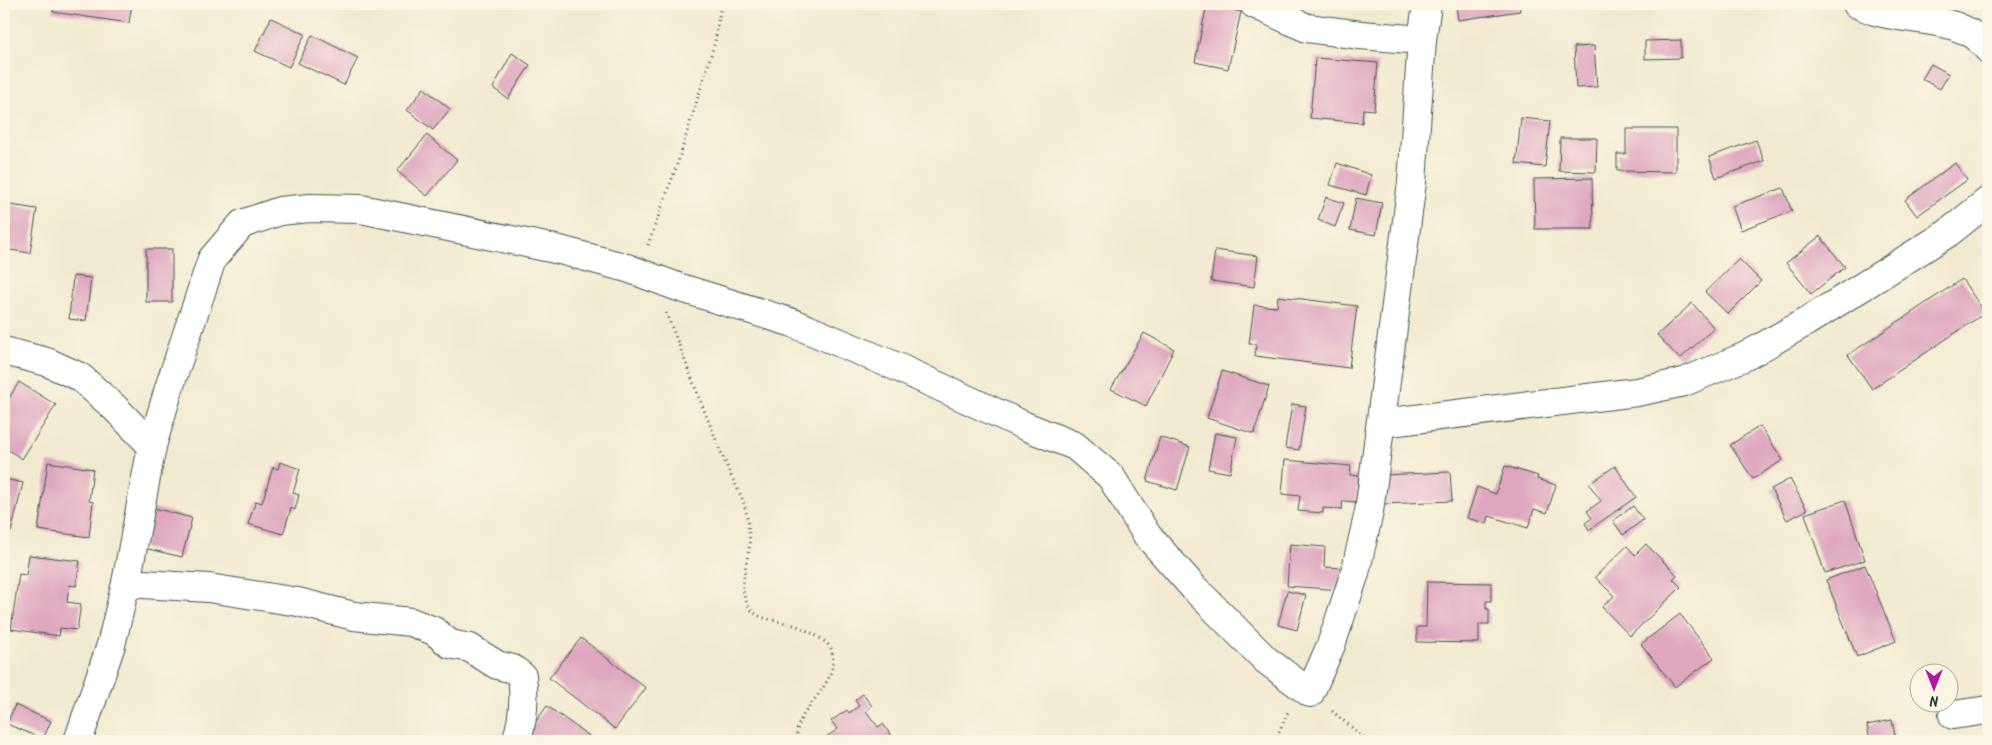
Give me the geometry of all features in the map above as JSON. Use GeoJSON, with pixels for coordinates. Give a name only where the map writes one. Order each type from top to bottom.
{"type":"FeatureCollection","features":[{"type":"Feature","properties":{"kind":"street"},"geometry":{"type":"LineString","coordinates":[[1254,4],[1307,28],[1422,40]]}},
{"type":"Feature","properties":{"kind":"street"},"geometry":{"type":"LineString","coordinates":[[78,741],[111,645],[126,583],[152,446],[212,259],[242,224],[280,211],[310,208],[361,209],[560,250],[645,274],[678,287],[794,323],[895,366],[1025,426],[1075,446],[1111,477],[1147,535],[1194,588],[1266,660],[1310,693],[1331,645],[1355,573],[1369,512],[1412,182],[1422,40],[1427,4]]}},
{"type":"Feature","properties":{"kind":"street"},"geometry":{"type":"LineString","coordinates":[[1857,4],[1876,12],[1952,25],[1970,32],[1988,49]]}},
{"type":"Feature","properties":{"kind":"street"},"geometry":{"type":"LineString","coordinates":[[1382,423],[1637,392],[1684,382],[1746,356],[1806,322],[1948,233],[1988,201]]}},
{"type":"Feature","properties":{"kind":"street"},"geometry":{"type":"LineString","coordinates":[[4,351],[47,362],[80,377],[115,408],[152,446]]}},
{"type":"Feature","properties":{"kind":"street"},"geometry":{"type":"LineString","coordinates":[[126,583],[209,588],[298,602],[354,616],[411,622],[434,631],[450,644],[470,648],[497,665],[513,669],[522,676],[523,714],[522,724],[516,741]]}},
{"type":"Feature","properties":{"kind":"street"},"geometry":{"type":"LineString","coordinates":[[1953,715],[1988,710]]}},
{"type":"Feature","properties":{"kind":"path"},"geometry":{"type":"LineString","coordinates":[[721,4],[715,42],[658,220],[645,274],[658,293],[708,421],[744,505],[750,542],[745,561],[743,589],[750,608],[764,618],[793,624],[822,639],[830,647],[833,659],[831,672],[826,685],[804,714],[796,734],[798,741]]}},
{"type":"Feature","properties":{"kind":"path"},"geometry":{"type":"LineString","coordinates":[[1310,693],[1368,741]]}},
{"type":"Feature","properties":{"kind":"building"},"geometry":{"type":"Polygon","coordinates":[[[54,4],[132,4],[129,23],[53,12],[54,4]]]}},
{"type":"Feature","properties":{"kind":"building"},"geometry":{"type":"Polygon","coordinates":[[[1207,4],[1241,12],[1228,69],[1195,62],[1207,4]]]}},
{"type":"Feature","properties":{"kind":"building"},"geometry":{"type":"Polygon","coordinates":[[[1456,4],[1519,4],[1520,11],[1458,20],[1456,4]]]}},
{"type":"Feature","properties":{"kind":"building"},"geometry":{"type":"Polygon","coordinates":[[[271,18],[305,34],[289,67],[255,51],[271,18]]]}},
{"type":"Feature","properties":{"kind":"building"},"geometry":{"type":"Polygon","coordinates":[[[312,35],[358,58],[344,85],[298,63],[312,35]]]}},
{"type":"Feature","properties":{"kind":"building"},"geometry":{"type":"Polygon","coordinates":[[[1681,40],[1681,58],[1645,59],[1645,41],[1681,40]]]}},
{"type":"Feature","properties":{"kind":"building"},"geometry":{"type":"Polygon","coordinates":[[[1594,46],[1597,87],[1576,88],[1574,47],[1594,46]]]}},
{"type":"Feature","properties":{"kind":"building"},"geometry":{"type":"Polygon","coordinates":[[[512,53],[530,65],[508,99],[493,88],[512,53]]]}},
{"type":"Feature","properties":{"kind":"building"},"geometry":{"type":"Polygon","coordinates":[[[1315,58],[1378,63],[1374,110],[1363,109],[1362,123],[1310,118],[1315,58]]]}},
{"type":"Feature","properties":{"kind":"building"},"geometry":{"type":"Polygon","coordinates":[[[1931,64],[1949,74],[1940,89],[1922,79],[1931,64]]]}},
{"type":"Feature","properties":{"kind":"building"},"geometry":{"type":"Polygon","coordinates":[[[424,88],[450,109],[433,130],[407,110],[424,88]]]}},
{"type":"Feature","properties":{"kind":"building"},"geometry":{"type":"Polygon","coordinates":[[[1521,118],[1550,121],[1545,167],[1516,164],[1521,118]]]}},
{"type":"Feature","properties":{"kind":"building"},"geometry":{"type":"Polygon","coordinates":[[[1626,129],[1676,129],[1676,172],[1617,171],[1617,154],[1626,154],[1626,129]]]}},
{"type":"Feature","properties":{"kind":"building"},"geometry":{"type":"Polygon","coordinates":[[[427,135],[457,160],[427,196],[397,171],[427,135]]]}},
{"type":"Feature","properties":{"kind":"building"},"geometry":{"type":"Polygon","coordinates":[[[1560,138],[1597,138],[1596,172],[1559,171],[1560,138]]]}},
{"type":"Feature","properties":{"kind":"building"},"geometry":{"type":"Polygon","coordinates":[[[1756,140],[1764,161],[1716,178],[1709,157],[1756,140]]]}},
{"type":"Feature","properties":{"kind":"building"},"geometry":{"type":"Polygon","coordinates":[[[1337,163],[1371,175],[1366,195],[1330,185],[1337,163]]]}},
{"type":"Feature","properties":{"kind":"building"},"geometry":{"type":"Polygon","coordinates":[[[1955,163],[1967,180],[1917,216],[1905,200],[1955,163]]]}},
{"type":"Feature","properties":{"kind":"building"},"geometry":{"type":"Polygon","coordinates":[[[1592,178],[1593,229],[1535,229],[1534,179],[1592,178]]]}},
{"type":"Feature","properties":{"kind":"building"},"geometry":{"type":"Polygon","coordinates":[[[1783,188],[1792,211],[1741,230],[1732,206],[1783,188]]]}},
{"type":"Feature","properties":{"kind":"building"},"geometry":{"type":"Polygon","coordinates":[[[1326,197],[1344,203],[1335,227],[1318,220],[1326,197]]]}},
{"type":"Feature","properties":{"kind":"building"},"geometry":{"type":"Polygon","coordinates":[[[1356,198],[1382,203],[1376,235],[1350,230],[1356,198]]]}},
{"type":"Feature","properties":{"kind":"building"},"geometry":{"type":"Polygon","coordinates":[[[4,204],[37,209],[30,253],[4,249],[4,204]]]}},
{"type":"Feature","properties":{"kind":"building"},"geometry":{"type":"Polygon","coordinates":[[[1820,236],[1845,267],[1811,294],[1786,263],[1820,236]]]}},
{"type":"Feature","properties":{"kind":"building"},"geometry":{"type":"Polygon","coordinates":[[[146,249],[172,249],[172,302],[146,302],[146,249]]]}},
{"type":"Feature","properties":{"kind":"building"},"geometry":{"type":"Polygon","coordinates":[[[1215,250],[1258,256],[1254,287],[1211,281],[1215,250]]]}},
{"type":"Feature","properties":{"kind":"building"},"geometry":{"type":"Polygon","coordinates":[[[1739,259],[1761,281],[1728,314],[1705,292],[1739,259]]]}},
{"type":"Feature","properties":{"kind":"building"},"geometry":{"type":"Polygon","coordinates":[[[73,276],[91,278],[86,321],[69,319],[73,276]]]}},
{"type":"Feature","properties":{"kind":"building"},"geometry":{"type":"Polygon","coordinates":[[[1962,279],[1985,313],[1872,389],[1848,355],[1962,279]]]}},
{"type":"Feature","properties":{"kind":"building"},"geometry":{"type":"Polygon","coordinates":[[[1278,296],[1357,306],[1349,368],[1255,356],[1256,344],[1249,344],[1254,305],[1277,307],[1278,296]]]}},
{"type":"Feature","properties":{"kind":"building"},"geometry":{"type":"Polygon","coordinates":[[[1692,303],[1714,328],[1680,359],[1657,335],[1692,303]]]}},
{"type":"Feature","properties":{"kind":"building"},"geometry":{"type":"Polygon","coordinates":[[[1144,333],[1174,349],[1146,406],[1111,389],[1144,333]]]}},
{"type":"Feature","properties":{"kind":"building"},"geometry":{"type":"Polygon","coordinates":[[[1222,371],[1269,386],[1254,434],[1207,418],[1222,371]]]}},
{"type":"Feature","properties":{"kind":"building"},"geometry":{"type":"Polygon","coordinates":[[[19,382],[56,405],[22,459],[4,447],[4,406],[19,382]]]}},
{"type":"Feature","properties":{"kind":"building"},"geometry":{"type":"Polygon","coordinates":[[[1292,404],[1306,406],[1299,450],[1285,448],[1292,404]]]}},
{"type":"Feature","properties":{"kind":"building"},"geometry":{"type":"Polygon","coordinates":[[[1760,426],[1783,460],[1753,479],[1730,445],[1760,426]]]}},
{"type":"Feature","properties":{"kind":"building"},"geometry":{"type":"Polygon","coordinates":[[[1215,433],[1237,437],[1230,473],[1208,469],[1215,433]]]}},
{"type":"Feature","properties":{"kind":"building"},"geometry":{"type":"Polygon","coordinates":[[[1160,437],[1190,447],[1177,490],[1147,481],[1160,437]]]}},
{"type":"Feature","properties":{"kind":"building"},"geometry":{"type":"Polygon","coordinates":[[[1285,460],[1351,466],[1350,475],[1359,476],[1356,502],[1343,501],[1342,509],[1323,508],[1323,513],[1298,511],[1300,496],[1282,494],[1285,460]]]}},
{"type":"Feature","properties":{"kind":"building"},"geometry":{"type":"Polygon","coordinates":[[[48,462],[93,469],[89,501],[93,502],[89,537],[38,530],[48,462]]]}},
{"type":"Feature","properties":{"kind":"building"},"geometry":{"type":"Polygon","coordinates":[[[280,462],[300,469],[293,493],[299,495],[295,510],[291,508],[283,534],[248,524],[256,501],[262,503],[273,467],[278,469],[280,462]]]}},
{"type":"Feature","properties":{"kind":"building"},"geometry":{"type":"Polygon","coordinates":[[[1505,466],[1538,476],[1537,479],[1556,485],[1547,513],[1534,509],[1528,528],[1489,516],[1487,524],[1467,518],[1477,487],[1496,494],[1505,466]]]}},
{"type":"Feature","properties":{"kind":"building"},"geometry":{"type":"Polygon","coordinates":[[[1615,466],[1636,497],[1589,530],[1585,523],[1592,518],[1587,511],[1601,501],[1589,484],[1615,466]]]}},
{"type":"Feature","properties":{"kind":"building"},"geometry":{"type":"Polygon","coordinates":[[[4,468],[8,469],[5,479],[23,483],[11,532],[4,530],[4,468]]]}},
{"type":"Feature","properties":{"kind":"building"},"geometry":{"type":"Polygon","coordinates":[[[1450,472],[1452,501],[1384,504],[1383,475],[1450,472]]]}},
{"type":"Feature","properties":{"kind":"building"},"geometry":{"type":"Polygon","coordinates":[[[1790,479],[1807,510],[1787,520],[1771,489],[1790,479]]]}},
{"type":"Feature","properties":{"kind":"building"},"geometry":{"type":"Polygon","coordinates":[[[1845,500],[1865,560],[1825,573],[1805,514],[1845,500]]]}},
{"type":"Feature","properties":{"kind":"building"},"geometry":{"type":"Polygon","coordinates":[[[1633,506],[1643,520],[1623,535],[1613,521],[1633,506]]]}},
{"type":"Feature","properties":{"kind":"building"},"geometry":{"type":"Polygon","coordinates":[[[154,508],[192,518],[182,557],[144,548],[154,508]]]}},
{"type":"Feature","properties":{"kind":"building"},"geometry":{"type":"Polygon","coordinates":[[[1290,544],[1325,547],[1324,567],[1343,568],[1341,590],[1287,586],[1290,544]]]}},
{"type":"Feature","properties":{"kind":"building"},"geometry":{"type":"Polygon","coordinates":[[[1646,544],[1677,575],[1673,579],[1681,587],[1630,636],[1602,607],[1614,596],[1595,577],[1627,546],[1635,555],[1646,544]]]}},
{"type":"Feature","properties":{"kind":"building"},"geometry":{"type":"Polygon","coordinates":[[[29,555],[80,561],[76,586],[69,585],[67,602],[81,604],[77,630],[60,628],[59,636],[11,629],[19,574],[26,575],[29,555]]]}},
{"type":"Feature","properties":{"kind":"building"},"geometry":{"type":"Polygon","coordinates":[[[1865,565],[1896,641],[1857,657],[1826,580],[1865,565]]]}},
{"type":"Feature","properties":{"kind":"building"},"geometry":{"type":"Polygon","coordinates":[[[1427,582],[1491,583],[1491,601],[1486,601],[1486,609],[1489,609],[1489,624],[1479,624],[1479,643],[1417,642],[1417,627],[1426,627],[1427,582]]]}},
{"type":"Feature","properties":{"kind":"building"},"geometry":{"type":"Polygon","coordinates":[[[1287,591],[1306,595],[1297,630],[1278,625],[1287,591]]]}},
{"type":"Feature","properties":{"kind":"building"},"geometry":{"type":"Polygon","coordinates":[[[1680,614],[1714,658],[1675,687],[1641,644],[1680,614]]]}},
{"type":"Feature","properties":{"kind":"building"},"geometry":{"type":"Polygon","coordinates":[[[581,638],[646,688],[615,729],[549,678],[581,638]]]}},
{"type":"Feature","properties":{"kind":"building"},"geometry":{"type":"Polygon","coordinates":[[[863,694],[872,706],[866,711],[878,727],[883,724],[895,741],[820,741],[838,729],[831,721],[847,710],[849,713],[859,706],[855,700],[863,694]]]}},
{"type":"Feature","properties":{"kind":"building"},"geometry":{"type":"Polygon","coordinates":[[[15,705],[51,721],[43,739],[7,724],[15,705]]]}},
{"type":"Feature","properties":{"kind":"building"},"geometry":{"type":"Polygon","coordinates":[[[547,706],[589,736],[586,741],[522,741],[547,706]]]}},
{"type":"Feature","properties":{"kind":"building"},"geometry":{"type":"Polygon","coordinates":[[[1892,720],[1896,741],[1870,741],[1867,725],[1892,720]]]}}]}
